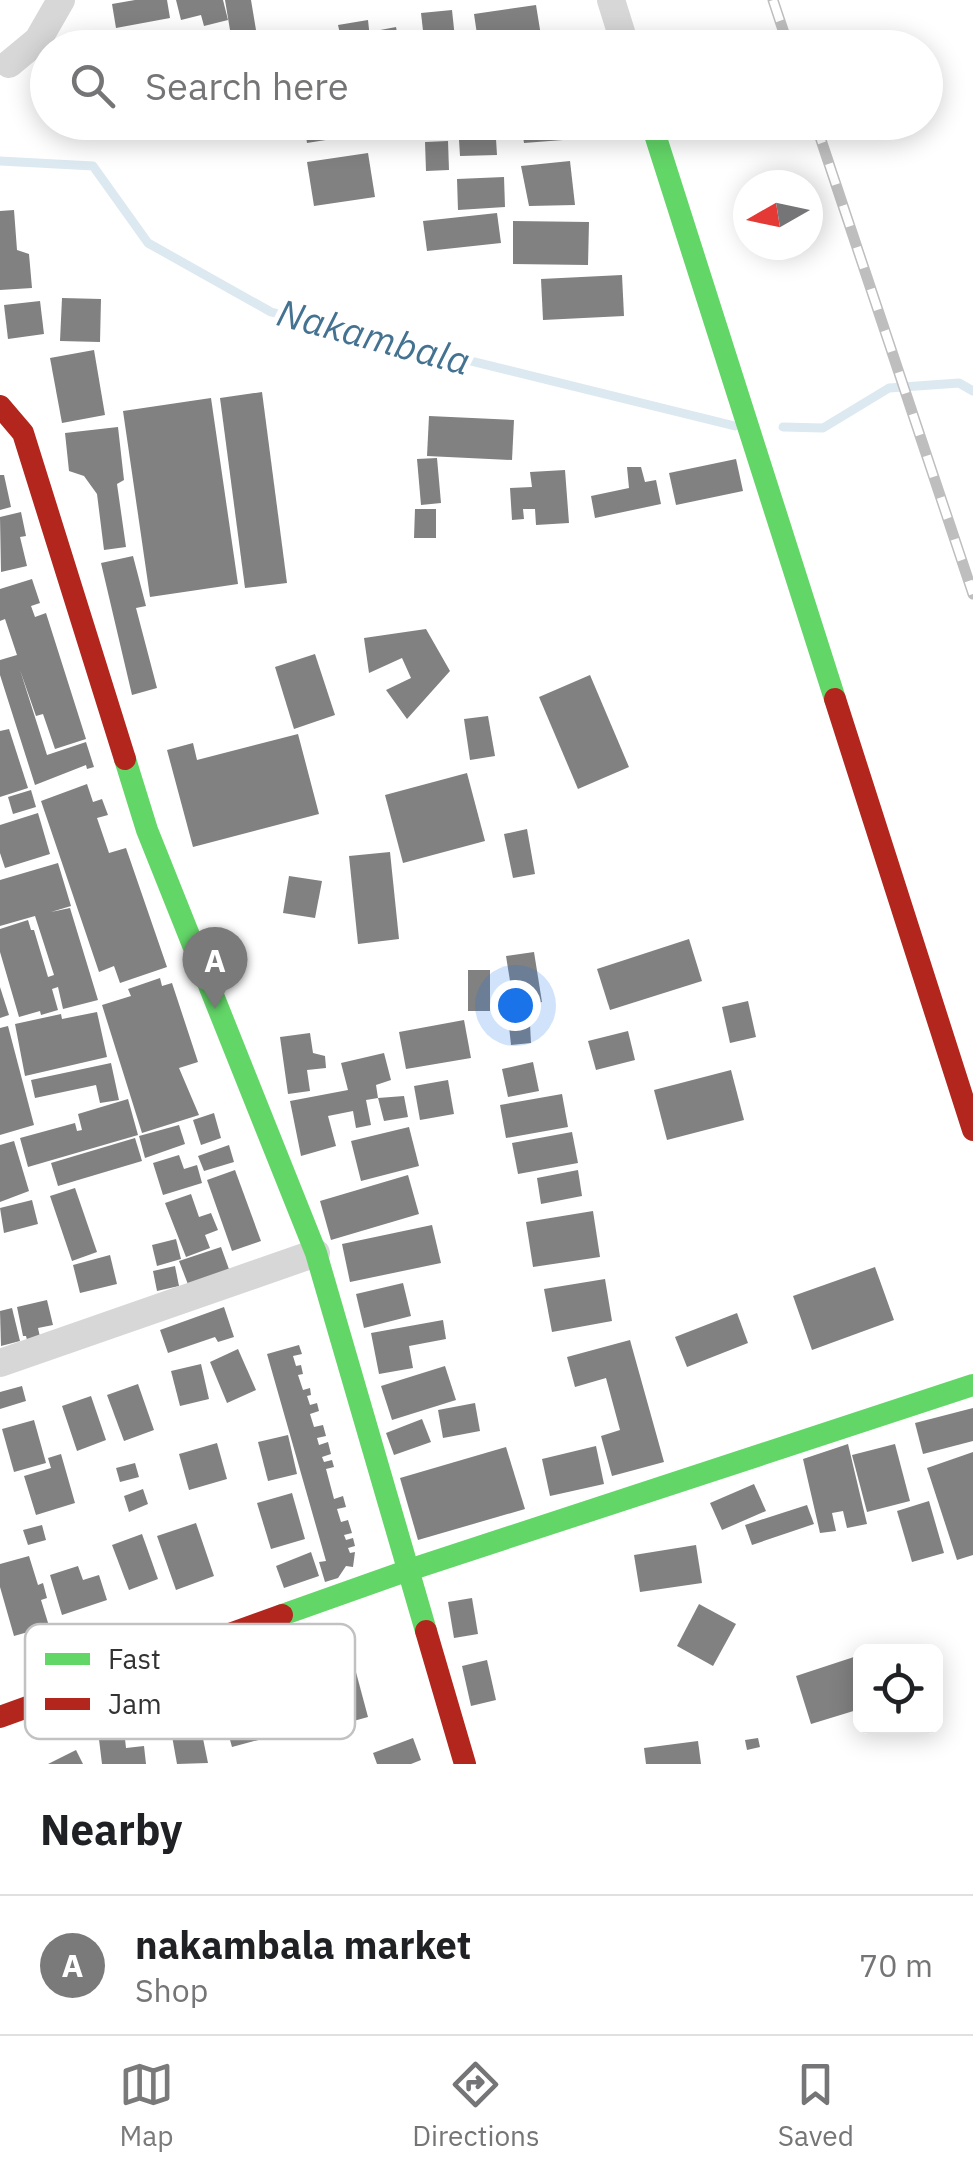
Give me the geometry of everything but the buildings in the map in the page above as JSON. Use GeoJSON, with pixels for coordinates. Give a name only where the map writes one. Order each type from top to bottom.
{"type":"FeatureCollection","features":[{"type":"Feature","properties":{"kind":"street"},"geometry":{"type":"LineString","coordinates":[[44,30],[61,0]]}},
{"type":"Feature","properties":{"kind":"street"},"geometry":{"type":"LineString","coordinates":[[611,0],[620,30]]}},
{"type":"Feature","properties":{"kind":"street"},"geometry":{"type":"LineString","coordinates":[[9,64],[30,47]]}},
{"type":"Feature","properties":{"kind":"street"},"geometry":{"type":"LineString","coordinates":[[657,140],[973,1130]]}},
{"type":"Feature","properties":{"kind":"street"},"geometry":{"type":"LineString","coordinates":[[0,406],[24,433],[147,830],[316,1253],[465,1764]]}},
{"type":"Feature","properties":{"kind":"street"},"geometry":{"type":"LineString","coordinates":[[0,1363],[316,1253]]}},
{"type":"Feature","properties":{"kind":"street"},"geometry":{"type":"LineString","coordinates":[[260,1624],[406,1572],[973,1385]]}},
{"type":"Feature","properties":{"kind":"street"},"geometry":{"type":"LineString","coordinates":[[0,1717],[25,1708]]}},
{"type":"Feature","properties":{"kind":"waterway","name":"Nakambala"},"geometry":{"type":"LineString","coordinates":[[0,161],[93,166],[148,243],[271,312],[735,426]]}},
{"type":"Feature","properties":{"kind":"waterway","name":"Nakambala"},"geometry":{"type":"LineString","coordinates":[[783,427],[823,428],[889,388],[959,383],[973,391]]}},
{"type":"Feature","properties":{"kind":"railway"},"geometry":{"type":"LineString","coordinates":[[773,0],[783,30]]}},
{"type":"Feature","properties":{"kind":"railway"},"geometry":{"type":"LineString","coordinates":[[821,140],[973,594]]}},
{"type":"Feature","properties":{"kind":"traffic: fast"},"geometry":{"type":"LineString","coordinates":[[657,140],[835,699]]}},
{"type":"Feature","properties":{"kind":"traffic: fast"},"geometry":{"type":"LineString","coordinates":[[125,759],[147,830],[316,1253],[426,1631]]}},
{"type":"Feature","properties":{"kind":"traffic: fast"},"geometry":{"type":"LineString","coordinates":[[282,1615],[973,1385]]}},
{"type":"Feature","properties":{"kind":"traffic: jam"},"geometry":{"type":"LineString","coordinates":[[0,406],[23,433],[125,759]]}},
{"type":"Feature","properties":{"kind":"traffic: jam"},"geometry":{"type":"LineString","coordinates":[[835,699],[973,1130]]}},
{"type":"Feature","properties":{"kind":"traffic: jam"},"geometry":{"type":"LineString","coordinates":[[257,1624],[282,1615]]}},
{"type":"Feature","properties":{"kind":"traffic: jam"},"geometry":{"type":"LineString","coordinates":[[426,1631],[465,1764]]}},
{"type":"Feature","properties":{"kind":"traffic: jam"},"geometry":{"type":"LineString","coordinates":[[0,1717],[25,1708]]}},
{"type":"Feature","properties":{"kind":"place","name":"nakambala market"},"geometry":{"type":"Point","coordinates":[215,1009]}}]}
